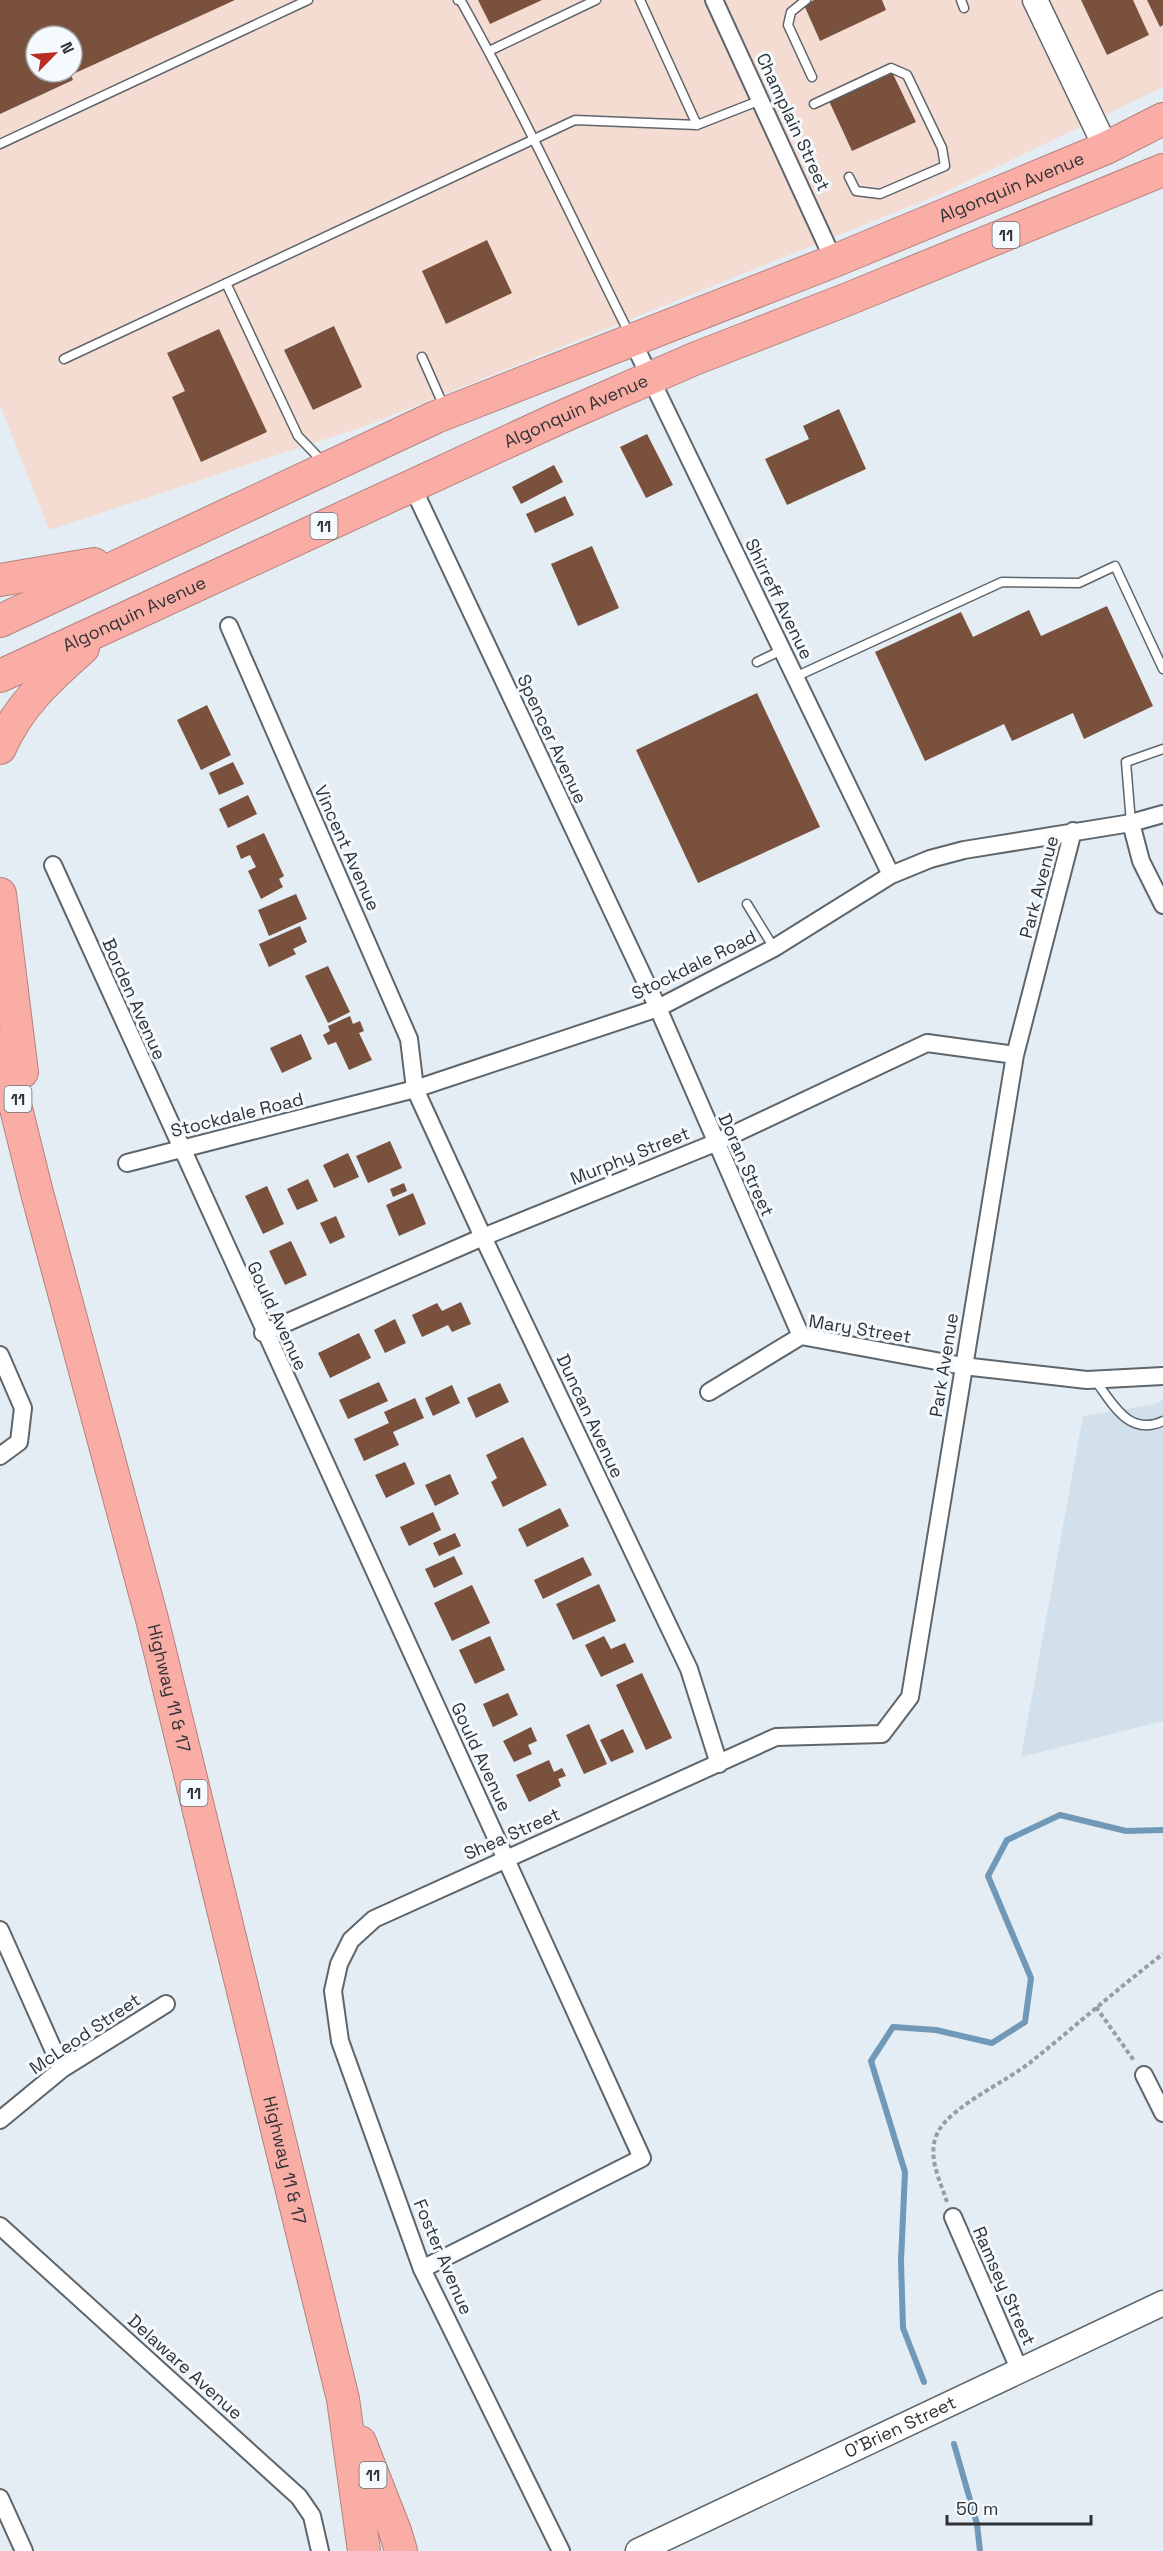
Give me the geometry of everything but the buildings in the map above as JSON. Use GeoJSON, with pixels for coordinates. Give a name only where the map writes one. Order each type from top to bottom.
{"type":"FeatureCollection","features":[{"type":"Feature","properties":{"kind":"highway","name":"Algonquin Avenue"},"geometry":{"type":"LineString","coordinates":[[0,621],[328,466],[447,413],[834,261],[1106,148],[1163,119]]}},
{"type":"Feature","properties":{"kind":"highway","name":"Algonquin Avenue"},"geometry":{"type":"LineString","coordinates":[[0,676],[650,378],[1163,170]]}},
{"type":"Feature","properties":{"kind":"highway"},"geometry":{"type":"LineString","coordinates":[[0,580],[28,577],[142,555]]}},
{"type":"Feature","properties":{"kind":"highway"},"geometry":{"type":"LineString","coordinates":[[0,748],[15,717],[28,700],[45,681],[107,626]]}},
{"type":"Feature","properties":{"kind":"highway"},"geometry":{"type":"LineString","coordinates":[[0,894],[36,1189]]}},
{"type":"Feature","properties":{"kind":"highway","name":"Highway 11 & 17"},"geometry":{"type":"LineString","coordinates":[[0,1008],[36,1189]]}},
{"type":"Feature","properties":{"kind":"highway","name":"Highway 11 & 17"},"geometry":{"type":"LineString","coordinates":[[0,1044],[36,1189],[149,1608],[343,2399],[360,2536],[364,2551]]}},
{"type":"Feature","properties":{"kind":"highway"},"geometry":{"type":"LineString","coordinates":[[0,1092],[36,1189]]}},
{"type":"Feature","properties":{"kind":"highway","name":"Highway 11 & 17"},"geometry":{"type":"LineString","coordinates":[[343,2399],[401,2551]]}},
{"type":"Feature","properties":{"kind":"street","name":"Champlain Street"},"geometry":{"type":"LineString","coordinates":[[714,0],[762,99],[834,261]]}},
{"type":"Feature","properties":{"kind":"street"},"geometry":{"type":"LineString","coordinates":[[1035,0],[1106,148]]}},
{"type":"Feature","properties":{"kind":"street","name":"Shirreff Avenue"},"geometry":{"type":"LineString","coordinates":[[632,340],[891,875]]}},
{"type":"Feature","properties":{"kind":"street","name":"Spencer Avenue"},"geometry":{"type":"LineString","coordinates":[[412,486],[658,1008]]}},
{"type":"Feature","properties":{"kind":"street","name":"Vincent Avenue"},"geometry":{"type":"LineString","coordinates":[[229,627],[409,1039],[416,1089]]}},
{"type":"Feature","properties":{"kind":"street","name":"Stockdale Road"},"geometry":{"type":"LineString","coordinates":[[127,1163],[416,1089],[658,1008],[774,948],[891,875],[930,859],[964,850],[1131,823],[1163,814]]}},
{"type":"Feature","properties":{"kind":"street"},"geometry":{"type":"LineString","coordinates":[[1131,823],[1141,861],[1163,905]]}},
{"type":"Feature","properties":{"kind":"street","name":"Park Avenue"},"geometry":{"type":"LineString","coordinates":[[719,1764],[776,1737],[882,1734],[910,1697],[1015,1055],[1073,831]]}},
{"type":"Feature","properties":{"kind":"street","name":"Borden Avenue"},"geometry":{"type":"LineString","coordinates":[[52,865],[180,1150]]}},
{"type":"Feature","properties":{"kind":"street","name":"Doran Street"},"geometry":{"type":"LineString","coordinates":[[658,1008],[801,1336]]}},
{"type":"Feature","properties":{"kind":"street","name":"Murphy Street"},"geometry":{"type":"LineString","coordinates":[[263,1333],[483,1237],[715,1143],[927,1043],[1015,1055]]}},
{"type":"Feature","properties":{"kind":"street","name":"Duncan Avenue"},"geometry":{"type":"LineString","coordinates":[[416,1089],[483,1237],[689,1670],[719,1764]]}},
{"type":"Feature","properties":{"kind":"street","name":"Gould Avenue"},"geometry":{"type":"LineString","coordinates":[[180,1150],[507,1858],[642,2158],[422,2268]]}},
{"type":"Feature","properties":{"kind":"street","name":"Mary Street"},"geometry":{"type":"LineString","coordinates":[[709,1392],[801,1336],[963,1366],[1095,1380],[1163,1376]]}},
{"type":"Feature","properties":{"kind":"street"},"geometry":{"type":"LineString","coordinates":[[0,1355],[23,1408],[19,1442],[0,1456]]}},
{"type":"Feature","properties":{"kind":"street","name":"Shea Street"},"geometry":{"type":"LineString","coordinates":[[339,1964],[351,1940],[374,1919],[719,1764]]}},
{"type":"Feature","properties":{"kind":"street"},"geometry":{"type":"LineString","coordinates":[[0,1930],[62,2069]]}},
{"type":"Feature","properties":{"kind":"street","name":"Foster Avenue"},"geometry":{"type":"LineString","coordinates":[[339,1964],[333,1991],[340,2041],[422,2268],[561,2551]]}},
{"type":"Feature","properties":{"kind":"street","name":"McLeod Street"},"geometry":{"type":"LineString","coordinates":[[0,2120],[62,2069],[166,2004]]}},
{"type":"Feature","properties":{"kind":"street"},"geometry":{"type":"LineString","coordinates":[[1143,2075],[1163,2113]]}},
{"type":"Feature","properties":{"kind":"street","name":"Ramsey Street"},"geometry":{"type":"LineString","coordinates":[[952,2217],[1020,2371]]}},
{"type":"Feature","properties":{"kind":"street","name":"Delaware Avenue"},"geometry":{"type":"LineString","coordinates":[[0,2226],[299,2497],[312,2516],[320,2551]]}},
{"type":"Feature","properties":{"kind":"street","name":"O'Brien Street"},"geometry":{"type":"LineString","coordinates":[[638,2551],[1163,2303]]}},
{"type":"Feature","properties":{"kind":"street"},"geometry":{"type":"LineString","coordinates":[[0,2498],[24,2551]]}},
{"type":"Feature","properties":{"kind":"lane"},"geometry":{"type":"LineString","coordinates":[[0,144],[308,0]]}},
{"type":"Feature","properties":{"kind":"lane"},"geometry":{"type":"LineString","coordinates":[[458,0],[461,1],[489,51],[535,138],[632,340]]}},
{"type":"Feature","properties":{"kind":"lane"},"geometry":{"type":"LineString","coordinates":[[489,51],[596,0]]}},
{"type":"Feature","properties":{"kind":"lane"},"geometry":{"type":"LineString","coordinates":[[640,0],[697,125]]}},
{"type":"Feature","properties":{"kind":"lane"},"geometry":{"type":"LineString","coordinates":[[806,0],[791,12],[788,25],[812,77]]}},
{"type":"Feature","properties":{"kind":"lane"},"geometry":{"type":"LineString","coordinates":[[814,104],[891,69],[907,75],[942,148],[945,166],[880,194],[856,191],[849,177]]}},
{"type":"Feature","properties":{"kind":"lane"},"geometry":{"type":"LineString","coordinates":[[64,359],[575,120],[697,125],[762,99]]}},
{"type":"Feature","properties":{"kind":"lane"},"geometry":{"type":"LineString","coordinates":[[226,283],[298,436],[328,466]]}},
{"type":"Feature","properties":{"kind":"lane"},"geometry":{"type":"LineString","coordinates":[[422,357],[447,413]]}},
{"type":"Feature","properties":{"kind":"lane"},"geometry":{"type":"LineString","coordinates":[[795,677],[1002,582],[1079,583],[1115,566],[1163,669]]}},
{"type":"Feature","properties":{"kind":"lane"},"geometry":{"type":"LineString","coordinates":[[758,662],[782,650]]}},
{"type":"Feature","properties":{"kind":"lane"},"geometry":{"type":"LineString","coordinates":[[1131,823],[1126,762],[1163,749]]}},
{"type":"Feature","properties":{"kind":"lane"},"geometry":{"type":"LineString","coordinates":[[747,904],[774,948]]}},
{"type":"Feature","properties":{"kind":"lane"},"geometry":{"type":"LineString","coordinates":[[1095,1380],[1120,1414],[1137,1425],[1151,1427],[1163,1421]]}},
{"type":"Feature","properties":{"kind":"path"},"geometry":{"type":"LineString","coordinates":[[952,2217],[935,2166],[932,2148],[938,2132],[950,2117],[1031,2062],[1163,1954]]}},
{"type":"Feature","properties":{"kind":"path"},"geometry":{"type":"LineString","coordinates":[[1096,2007],[1143,2075]]}},
{"type":"Feature","properties":{"kind":"shaded area"},"geometry":{"type":"Polygon","coordinates":[[[0,0],[1163,0],[1163,87],[943,193],[368,425],[49,530],[0,405],[0,0]]]}},
{"type":"Feature","properties":{"kind":"shaded area"},"geometry":{"type":"Polygon","coordinates":[[[1163,1400],[1163,1721],[1021,1757],[1083,1416],[1155,1404],[1163,1400]]]}},
{"type":"Feature","properties":{"kind":"waterway"},"geometry":{"type":"LineString","coordinates":[[924,2382],[903,2328],[901,2261],[905,2172],[871,2061],[893,2027],[936,2030],[992,2043],[1025,2022],[1031,1978],[988,1876],[1007,1840],[1060,1815],[1126,1831],[1163,1830]]}},
{"type":"Feature","properties":{"kind":"waterway"},"geometry":{"type":"LineString","coordinates":[[954,2444],[977,2524],[980,2551]]}}]}
